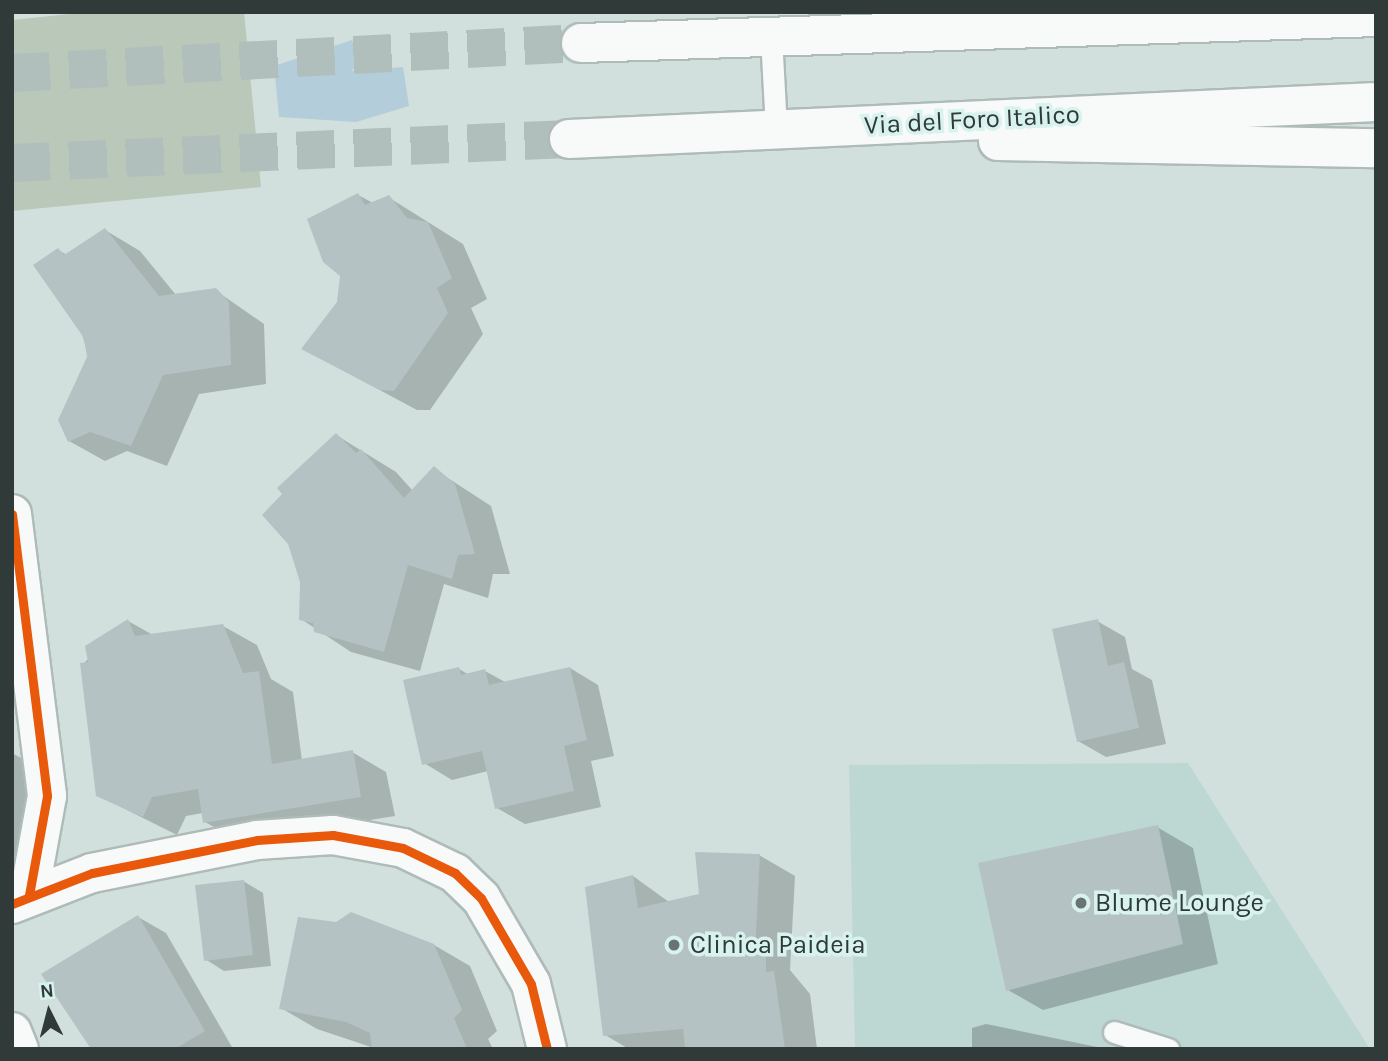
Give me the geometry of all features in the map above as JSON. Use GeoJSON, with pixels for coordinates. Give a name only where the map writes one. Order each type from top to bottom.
{"type":"FeatureCollection","features":[{"type":"Feature","properties":{"kind":"main road"},"geometry":{"type":"LineString","coordinates":[[1041,26],[1174,12]]}},
{"type":"Feature","properties":{"kind":"main road"},"geometry":{"type":"LineString","coordinates":[[580,43],[1041,26],[1376,18]]}},
{"type":"Feature","properties":{"kind":"main road","name":"Via del Foro Italico"},"geometry":{"type":"LineString","coordinates":[[569,139],[1376,102]]}},
{"type":"Feature","properties":{"kind":"main road"},"geometry":{"type":"LineString","coordinates":[[776,129],[1095,146],[1376,148]]}},
{"type":"Feature","properties":{"kind":"main road"},"geometry":{"type":"LineString","coordinates":[[12,514],[47,796],[21,899]]}},
{"type":"Feature","properties":{"kind":"main road"},"geometry":{"type":"LineString","coordinates":[[21,899],[122,865],[257,840],[333,835],[403,848],[455,873],[481,898],[531,984],[547,1049]]}},
{"type":"Feature","properties":{"kind":"main road"},"geometry":{"type":"LineString","coordinates":[[12,1032],[19,1049]]}},
{"type":"Feature","properties":{"kind":"lane"},"geometry":{"type":"LineString","coordinates":[[771,36],[776,129]]}},
{"type":"Feature","properties":{"kind":"lane"},"geometry":{"type":"LineString","coordinates":[[1114,1032],[1168,1049]]}},
{"type":"Feature","properties":{"kind":"shaded area"},"geometry":{"type":"Polygon","coordinates":[[[89,12],[244,12],[261,187],[12,211],[12,20],[89,12]]]}},
{"type":"Feature","properties":{"kind":"shaded area"},"geometry":{"type":"Polygon","coordinates":[[[1188,763],[1370,1049],[855,1049],[849,765],[1188,763]]]}},
{"type":"Feature","properties":{"kind":"water"},"geometry":{"type":"Polygon","coordinates":[[[352,40],[362,62],[351,71],[403,67],[409,106],[356,122],[279,117],[274,66],[352,40]]]}},
{"type":"Feature","properties":{"kind":"building"},"geometry":{"type":"Polygon","coordinates":[[[358,193],[365,205],[389,195],[407,218],[428,222],[452,278],[437,288],[448,313],[394,391],[380,390],[301,349],[337,302],[340,276],[323,262],[307,219],[358,193]]]}},
{"type":"Feature","properties":{"kind":"building"},"geometry":{"type":"Polygon","coordinates":[[[105,228],[159,296],[216,288],[229,302],[231,365],[163,375],[131,446],[90,432],[68,442],[58,420],[87,357],[84,338],[33,265],[58,248],[64,255],[105,228]]]}},
{"type":"Feature","properties":{"kind":"building"},"geometry":{"type":"Polygon","coordinates":[[[336,433],[356,453],[361,449],[404,498],[434,466],[455,484],[475,554],[458,555],[452,579],[408,565],[384,652],[314,632],[313,623],[299,620],[300,582],[288,544],[262,515],[282,494],[277,488],[336,433]]]}},
{"type":"Feature","properties":{"kind":"building"},"geometry":{"type":"Polygon","coordinates":[[[128,619],[135,636],[223,624],[243,673],[259,671],[272,764],[353,750],[361,797],[203,823],[198,789],[152,797],[143,817],[96,796],[80,663],[88,662],[85,646],[128,619]]]}},
{"type":"Feature","properties":{"kind":"building"},"geometry":{"type":"Polygon","coordinates":[[[1098,619],[1108,666],[1124,662],[1139,728],[1077,742],[1052,629],[1098,619]]]}},
{"type":"Feature","properties":{"kind":"building"},"geometry":{"type":"Polygon","coordinates":[[[459,667],[461,675],[485,669],[489,685],[570,667],[587,740],[564,746],[574,791],[495,809],[482,751],[422,765],[403,680],[459,667]]]}},
{"type":"Feature","properties":{"kind":"building","name":"Blume Lounge"},"geometry":{"type":"Polygon","coordinates":[[[1158,825],[1183,944],[1006,991],[978,863],[1158,825]]]}},
{"type":"Feature","properties":{"kind":"building","name":"Clinica Paideia"},"geometry":{"type":"Polygon","coordinates":[[[695,852],[760,854],[755,952],[766,954],[766,972],[774,971],[785,1049],[685,1049],[683,1029],[603,1036],[585,887],[633,875],[638,908],[699,894],[695,852]]]}},
{"type":"Feature","properties":{"kind":"building"},"geometry":{"type":"Polygon","coordinates":[[[244,880],[253,955],[204,961],[195,885],[244,880]]]}},
{"type":"Feature","properties":{"kind":"building"},"geometry":{"type":"Polygon","coordinates":[[[351,912],[434,944],[462,1010],[454,1018],[467,1049],[372,1049],[370,1033],[346,1022],[279,1009],[298,917],[336,922],[351,912]]]}},
{"type":"Feature","properties":{"kind":"building"},"geometry":{"type":"Polygon","coordinates":[[[138,915],[205,1031],[175,1049],[91,1049],[41,974],[138,915]]]}},
{"type":"Feature","properties":{"kind":"tunnel"},"geometry":{"type":"LineString","coordinates":[[12,73],[581,43]]}},
{"type":"Feature","properties":{"kind":"tunnel"},"geometry":{"type":"LineString","coordinates":[[12,163],[569,139]]}},
{"type":"Feature","properties":{"kind":"cycle path"},"geometry":{"type":"LineString","coordinates":[[12,514],[47,796],[29,895]]}},
{"type":"Feature","properties":{"kind":"cycle path"},"geometry":{"type":"LineString","coordinates":[[12,904],[92,873],[257,840],[333,835],[403,848],[455,873],[481,898],[531,984],[547,1049]]}},
{"type":"Feature","properties":{"kind":"place","name":"Blume Lounge"},"geometry":{"type":"Point","coordinates":[1081,903]}},
{"type":"Feature","properties":{"kind":"place","name":"Clinica Paideia"},"geometry":{"type":"Point","coordinates":[674,945]}}]}
